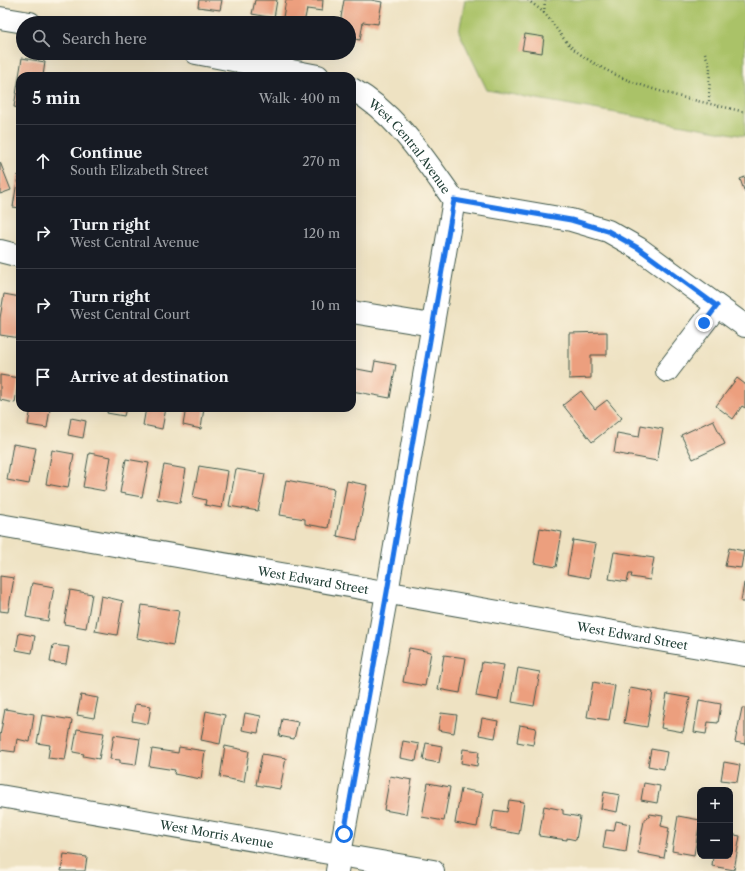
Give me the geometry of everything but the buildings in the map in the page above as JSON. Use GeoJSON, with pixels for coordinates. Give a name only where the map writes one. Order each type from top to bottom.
{"type":"FeatureCollection","features":[{"type":"Feature","properties":{"kind":"street"},"geometry":{"type":"LineString","coordinates":[[0,18],[16,21]]}},
{"type":"Feature","properties":{"kind":"street"},"geometry":{"type":"LineString","coordinates":[[233,60],[297,72]]}},
{"type":"Feature","properties":{"kind":"street","name":"West Central Avenue"},"geometry":{"type":"LineString","coordinates":[[356,91],[380,108],[395,122],[420,153],[454,200],[571,220],[608,231],[638,248],[744,324]]}},
{"type":"Feature","properties":{"kind":"street"},"geometry":{"type":"LineString","coordinates":[[339,863],[454,200]]}},
{"type":"Feature","properties":{"kind":"street"},"geometry":{"type":"LineString","coordinates":[[0,251],[16,255]]}},
{"type":"Feature","properties":{"kind":"street"},"geometry":{"type":"LineString","coordinates":[[666,371],[717,306]]}},
{"type":"Feature","properties":{"kind":"street"},"geometry":{"type":"LineString","coordinates":[[356,313],[432,326]]}},
{"type":"Feature","properties":{"kind":"street","name":"West Edward Street"},"geometry":{"type":"LineString","coordinates":[[0,525],[745,655]]}},
{"type":"Feature","properties":{"kind":"street","name":"West Morris Avenue"},"geometry":{"type":"LineString","coordinates":[[0,796],[339,863],[433,871]]}},
{"type":"Feature","properties":{"kind":"path"},"geometry":{"type":"LineString","coordinates":[[528,0],[544,14],[562,38],[574,50],[592,63],[618,76],[669,94],[745,112]]}},
{"type":"Feature","properties":{"kind":"path"},"geometry":{"type":"LineString","coordinates":[[544,14],[545,0]]}},
{"type":"Feature","properties":{"kind":"path"},"geometry":{"type":"LineString","coordinates":[[706,53],[710,67],[709,103]]}},
{"type":"Feature","properties":{"kind":"green space"},"geometry":{"type":"Polygon","coordinates":[[[465,0],[745,0],[745,136],[487,90],[459,32],[465,0]]]}},
{"type":"Feature","properties":{"kind":"route"},"geometry":{"type":"LineString","coordinates":[[344,834],[454,200],[571,220],[608,231],[638,248],[717,306],[704,323]]}}]}
